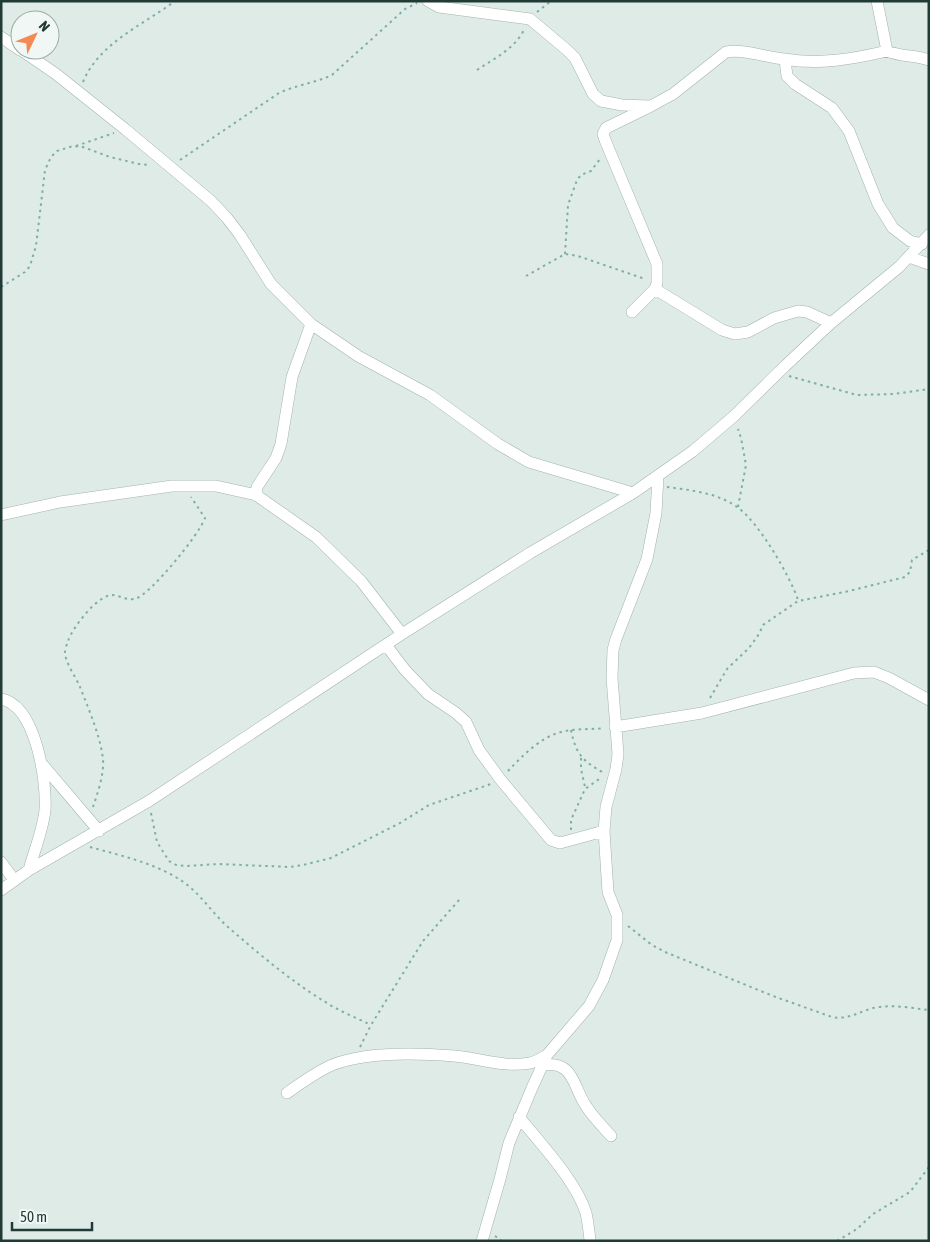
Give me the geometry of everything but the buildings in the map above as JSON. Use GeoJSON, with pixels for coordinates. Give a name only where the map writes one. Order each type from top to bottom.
{"type":"FeatureCollection","features":[{"type":"Feature","properties":{"kind":"street"},"geometry":{"type":"LineString","coordinates":[[428,1],[439,7],[530,19],[568,50],[575,58],[593,94],[601,100],[651,106]]}},
{"type":"Feature","properties":{"kind":"street"},"geometry":{"type":"LineString","coordinates":[[877,1],[887,51]]}},
{"type":"Feature","properties":{"kind":"street"},"geometry":{"type":"LineString","coordinates":[[632,312],[656,286],[657,264],[652,248],[621,180],[603,134],[606,128],[673,94],[726,52],[737,50],[785,60],[830,62],[852,60],[887,51],[929,60]]}},
{"type":"Feature","properties":{"kind":"street"},"geometry":{"type":"LineString","coordinates":[[35,60],[56,74],[125,129],[228,218],[271,284],[311,324],[358,356],[430,395],[498,444],[529,462],[633,493]]}},
{"type":"Feature","properties":{"kind":"street"},"geometry":{"type":"LineString","coordinates":[[785,60],[787,76],[795,84],[832,108],[849,131],[878,204],[893,228],[910,241],[925,240]]}},
{"type":"Feature","properties":{"kind":"street"},"geometry":{"type":"LineString","coordinates":[[1,890],[29,870],[149,801],[402,634],[530,554],[633,493],[658,481],[733,417],[831,323],[881,284],[925,240]]}},
{"type":"Feature","properties":{"kind":"street"},"geometry":{"type":"LineString","coordinates":[[909,257],[929,264]]}},
{"type":"Feature","properties":{"kind":"street"},"geometry":{"type":"LineString","coordinates":[[656,286],[722,330],[735,334],[748,332],[774,318],[798,311],[807,312],[831,323]]}},
{"type":"Feature","properties":{"kind":"street"},"geometry":{"type":"LineString","coordinates":[[256,495],[257,487],[276,458],[281,444],[292,377],[311,324]]}},
{"type":"Feature","properties":{"kind":"street"},"geometry":{"type":"LineString","coordinates":[[482,1241],[509,1143],[519,1117],[545,1060],[589,1006],[603,980],[617,940],[617,915],[608,892],[604,831],[606,808],[618,754],[614,727],[613,650],[647,559],[656,513],[658,481]]}},
{"type":"Feature","properties":{"kind":"street"},"geometry":{"type":"LineString","coordinates":[[1,515],[60,502],[172,486],[216,486],[256,495],[316,537],[361,581],[402,634]]}},
{"type":"Feature","properties":{"kind":"street"},"geometry":{"type":"LineString","coordinates":[[386,645],[405,670],[428,694],[466,722],[479,750],[500,779],[551,840],[560,843],[604,831]]}},
{"type":"Feature","properties":{"kind":"street"},"geometry":{"type":"LineString","coordinates":[[614,727],[702,713],[854,673],[874,672],[890,678],[929,700]]}},
{"type":"Feature","properties":{"kind":"street"},"geometry":{"type":"LineString","coordinates":[[1,699],[14,705],[25,718],[42,764],[46,790],[45,812],[29,870]]}},
{"type":"Feature","properties":{"kind":"street"},"geometry":{"type":"LineString","coordinates":[[42,764],[99,831]]}},
{"type":"Feature","properties":{"kind":"street"},"geometry":{"type":"LineString","coordinates":[[1,862],[14,880]]}},
{"type":"Feature","properties":{"kind":"street"},"geometry":{"type":"LineString","coordinates":[[287,1093],[332,1065],[355,1058],[422,1054],[455,1056],[495,1063],[529,1064],[545,1060],[557,1065],[570,1074],[586,1107],[611,1136]]}},
{"type":"Feature","properties":{"kind":"street"},"geometry":{"type":"LineString","coordinates":[[519,1117],[552,1157],[579,1197],[586,1214],[590,1240]]}},
{"type":"Feature","properties":{"kind":"path"},"geometry":{"type":"LineString","coordinates":[[79,93],[88,71],[110,46],[176,1]]}},
{"type":"Feature","properties":{"kind":"path"},"geometry":{"type":"LineString","coordinates":[[74,146],[138,164],[170,167],[279,93],[288,88],[320,81],[332,75],[405,9],[428,1]]}},
{"type":"Feature","properties":{"kind":"path"},"geometry":{"type":"LineString","coordinates":[[477,70],[510,48],[519,39],[530,19],[551,1]]}},
{"type":"Feature","properties":{"kind":"path"},"geometry":{"type":"LineString","coordinates":[[1,287],[25,272],[30,266],[36,246],[45,170],[51,158],[57,151],[125,129]]}},
{"type":"Feature","properties":{"kind":"path"},"geometry":{"type":"LineString","coordinates":[[565,254],[568,205],[577,180],[581,175],[591,171],[601,158]]}},
{"type":"Feature","properties":{"kind":"path"},"geometry":{"type":"LineString","coordinates":[[526,276],[565,254],[578,256],[656,286]]}},
{"type":"Feature","properties":{"kind":"path"},"geometry":{"type":"LineString","coordinates":[[778,373],[857,395],[894,394],[929,389]]}},
{"type":"Feature","properties":{"kind":"path"},"geometry":{"type":"LineString","coordinates":[[733,417],[741,438],[746,465],[738,507]]}},
{"type":"Feature","properties":{"kind":"path"},"geometry":{"type":"LineString","coordinates":[[658,481],[709,494],[738,507],[755,526],[771,549],[793,587],[798,601]]}},
{"type":"Feature","properties":{"kind":"path"},"geometry":{"type":"LineString","coordinates":[[89,819],[100,784],[103,761],[98,737],[65,653],[67,642],[73,631],[94,605],[109,595],[136,599],[155,584],[196,536],[205,518],[184,486]]}},
{"type":"Feature","properties":{"kind":"path"},"geometry":{"type":"LineString","coordinates":[[702,713],[727,669],[749,648],[763,625],[798,601],[850,591],[905,577],[910,572],[912,560],[929,550]]}},
{"type":"Feature","properties":{"kind":"path"},"geometry":{"type":"LineString","coordinates":[[149,801],[157,842],[169,861],[176,865],[219,864],[290,867],[303,865],[331,858],[400,823],[429,805],[455,795],[488,786],[500,779],[519,759],[550,736],[571,730],[614,727]]}},
{"type":"Feature","properties":{"kind":"path"},"geometry":{"type":"LineString","coordinates":[[571,730],[574,745],[581,758],[585,789]]}},
{"type":"Feature","properties":{"kind":"path"},"geometry":{"type":"LineString","coordinates":[[570,841],[571,820],[585,789],[606,774],[581,758]]}},
{"type":"Feature","properties":{"kind":"path"},"geometry":{"type":"LineString","coordinates":[[76,843],[141,861],[165,871],[183,882],[227,926],[293,980],[328,1004],[371,1025]]}},
{"type":"Feature","properties":{"kind":"path"},"geometry":{"type":"LineString","coordinates":[[355,1058],[371,1025],[424,941],[460,899]]}},
{"type":"Feature","properties":{"kind":"path"},"geometry":{"type":"LineString","coordinates":[[617,915],[652,945],[664,952],[773,996],[832,1017],[840,1019],[874,1008],[909,1007],[929,1010]]}},
{"type":"Feature","properties":{"kind":"path"},"geometry":{"type":"LineString","coordinates":[[837,1241],[857,1229],[873,1214],[910,1192],[929,1168]]}}]}
